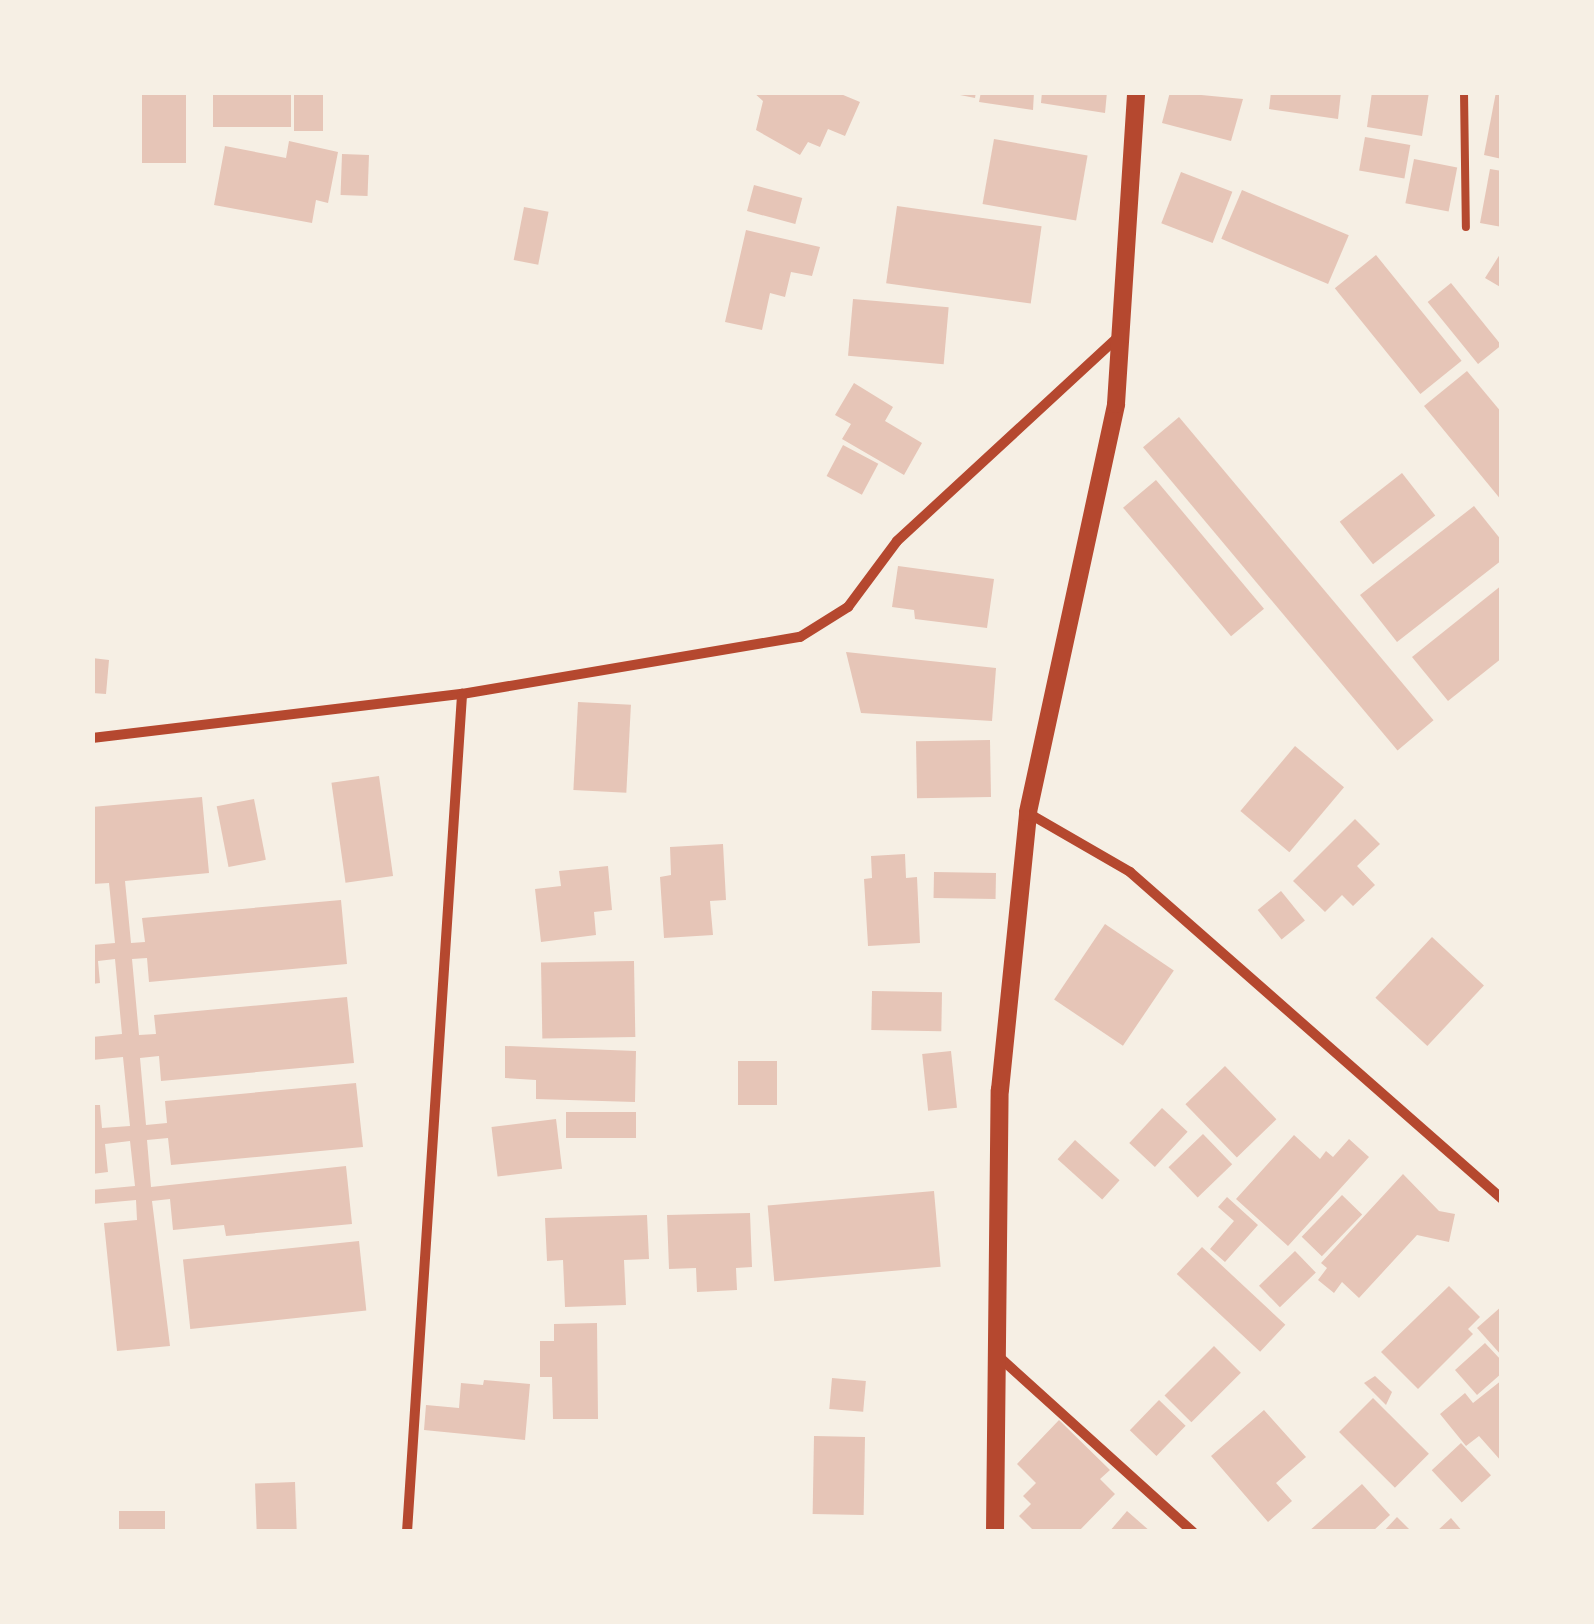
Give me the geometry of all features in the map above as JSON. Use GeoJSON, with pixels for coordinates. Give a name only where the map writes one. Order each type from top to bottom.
{"type":"FeatureCollection","features":[{"type":"Feature","properties":{"kind":"street"},"geometry":{"type":"LineString","coordinates":[[995,1532],[1000,1090],[1028,812],[1116,404],[1136,92]]}},
{"type":"Feature","properties":{"kind":"street"},"geometry":{"type":"LineString","coordinates":[[92,738],[462,694],[800,638],[848,607],[896,541],[1122,333]]}},
{"type":"Feature","properties":{"kind":"street"},"geometry":{"type":"LineString","coordinates":[[407,1532],[462,694]]}},
{"type":"Feature","properties":{"kind":"street"},"geometry":{"type":"LineString","coordinates":[[1028,812],[1130,872],[1502,1199]]}},
{"type":"Feature","properties":{"kind":"street"},"geometry":{"type":"LineString","coordinates":[[996,1354],[1193,1532]]}},
{"type":"Feature","properties":{"kind":"lane"},"geometry":{"type":"LineString","coordinates":[[1464,92],[1466,227]]}},
{"type":"Feature","properties":{"kind":"building"},"geometry":{"type":"Polygon","coordinates":[[[142,92],[186,92],[186,163],[142,163],[142,92]]]}},
{"type":"Feature","properties":{"kind":"building"},"geometry":{"type":"Polygon","coordinates":[[[213,92],[291,92],[291,127],[213,127],[213,92]]]}},
{"type":"Feature","properties":{"kind":"building"},"geometry":{"type":"Polygon","coordinates":[[[294,92],[323,92],[323,131],[294,131],[294,92]]]}},
{"type":"Feature","properties":{"kind":"building"},"geometry":{"type":"Polygon","coordinates":[[[753,92],[836,92],[860,102],[845,136],[828,129],[820,147],[808,142],[800,155],[756,130],[763,101],[753,92]]]}},
{"type":"Feature","properties":{"kind":"building"},"geometry":{"type":"Polygon","coordinates":[[[945,92],[976,92],[975,98],[945,92]]]}},
{"type":"Feature","properties":{"kind":"building"},"geometry":{"type":"Polygon","coordinates":[[[981,92],[1034,92],[1033,110],[979,102],[981,92]]]}},
{"type":"Feature","properties":{"kind":"building"},"geometry":{"type":"Polygon","coordinates":[[[1042,92],[1107,92],[1105,113],[1041,103],[1042,92]]]}},
{"type":"Feature","properties":{"kind":"building"},"geometry":{"type":"Polygon","coordinates":[[[1170,92],[1243,99],[1231,141],[1162,123],[1170,92]]]}},
{"type":"Feature","properties":{"kind":"building"},"geometry":{"type":"Polygon","coordinates":[[[1271,92],[1341,92],[1338,119],[1269,109],[1271,92]]]}},
{"type":"Feature","properties":{"kind":"building"},"geometry":{"type":"Polygon","coordinates":[[[1372,92],[1429,92],[1422,136],[1367,127],[1372,92]]]}},
{"type":"Feature","properties":{"kind":"building"},"geometry":{"type":"Polygon","coordinates":[[[1496,92],[1502,92],[1502,159],[1484,155],[1496,92]]]}},
{"type":"Feature","properties":{"kind":"building"},"geometry":{"type":"Polygon","coordinates":[[[1365,137],[1410,145],[1404,178],[1359,170],[1365,137]]]}},
{"type":"Feature","properties":{"kind":"building"},"geometry":{"type":"Polygon","coordinates":[[[994,139],[1088,155],[1076,220],[983,204],[994,139]]]}},
{"type":"Feature","properties":{"kind":"building"},"geometry":{"type":"Polygon","coordinates":[[[289,141],[338,152],[328,203],[316,200],[312,223],[214,205],[225,146],[286,158],[289,141]]]}},
{"type":"Feature","properties":{"kind":"building"},"geometry":{"type":"Polygon","coordinates":[[[342,154],[369,155],[368,196],[341,195],[342,154]]]}},
{"type":"Feature","properties":{"kind":"building"},"geometry":{"type":"Polygon","coordinates":[[[1414,159],[1457,167],[1449,212],[1405,203],[1414,159]]]}},
{"type":"Feature","properties":{"kind":"building"},"geometry":{"type":"Polygon","coordinates":[[[1490,169],[1502,171],[1502,227],[1480,223],[1490,169]]]}},
{"type":"Feature","properties":{"kind":"building"},"geometry":{"type":"Polygon","coordinates":[[[1181,172],[1232,192],[1213,243],[1161,223],[1181,172]]]}},
{"type":"Feature","properties":{"kind":"building"},"geometry":{"type":"Polygon","coordinates":[[[754,185],[802,198],[795,224],[747,211],[754,185]]]}},
{"type":"Feature","properties":{"kind":"building"},"geometry":{"type":"Polygon","coordinates":[[[1242,190],[1349,235],[1328,284],[1221,239],[1242,190]]]}},
{"type":"Feature","properties":{"kind":"building"},"geometry":{"type":"Polygon","coordinates":[[[897,206],[1042,226],[1031,304],[886,283],[897,206]]]}},
{"type":"Feature","properties":{"kind":"building"},"geometry":{"type":"Polygon","coordinates":[[[524,207],[549,212],[538,265],[514,260],[524,207]]]}},
{"type":"Feature","properties":{"kind":"building"},"geometry":{"type":"Polygon","coordinates":[[[746,230],[820,247],[812,276],[791,272],[785,297],[770,293],[762,330],[725,322],[746,230]]]}},
{"type":"Feature","properties":{"kind":"building"},"geometry":{"type":"Polygon","coordinates":[[[1502,251],[1502,288],[1485,278],[1502,251]]]}},
{"type":"Feature","properties":{"kind":"building"},"geometry":{"type":"Polygon","coordinates":[[[1376,255],[1462,361],[1420,394],[1335,288],[1376,255]]]}},
{"type":"Feature","properties":{"kind":"building"},"geometry":{"type":"Polygon","coordinates":[[[1451,283],[1501,345],[1478,364],[1428,302],[1451,283]]]}},
{"type":"Feature","properties":{"kind":"building"},"geometry":{"type":"Polygon","coordinates":[[[853,299],[949,307],[944,364],[848,356],[853,299]]]}},
{"type":"Feature","properties":{"kind":"building"},"geometry":{"type":"Polygon","coordinates":[[[1467,371],[1502,413],[1502,501],[1424,406],[1467,371]]]}},
{"type":"Feature","properties":{"kind":"building"},"geometry":{"type":"Polygon","coordinates":[[[854,383],[893,407],[885,421],[922,443],[904,475],[842,439],[851,424],[835,415],[854,383]]]}},
{"type":"Feature","properties":{"kind":"building"},"geometry":{"type":"Polygon","coordinates":[[[1179,417],[1434,720],[1398,751],[1143,447],[1179,417]]]}},
{"type":"Feature","properties":{"kind":"building"},"geometry":{"type":"Polygon","coordinates":[[[843,445],[878,464],[862,495],[827,476],[843,445]]]}},
{"type":"Feature","properties":{"kind":"building"},"geometry":{"type":"Polygon","coordinates":[[[1402,473],[1435,516],[1373,564],[1340,522],[1402,473]]]}},
{"type":"Feature","properties":{"kind":"building"},"geometry":{"type":"Polygon","coordinates":[[[1156,480],[1264,609],[1231,636],[1123,508],[1156,480]]]}},
{"type":"Feature","properties":{"kind":"building"},"geometry":{"type":"Polygon","coordinates":[[[1474,506],[1502,541],[1502,560],[1397,642],[1360,595],[1474,506]]]}},
{"type":"Feature","properties":{"kind":"building"},"geometry":{"type":"Polygon","coordinates":[[[898,566],[994,579],[987,628],[915,619],[914,610],[892,607],[898,566]]]}},
{"type":"Feature","properties":{"kind":"building"},"geometry":{"type":"Polygon","coordinates":[[[1502,585],[1502,658],[1448,701],[1412,657],[1502,585]]]}},
{"type":"Feature","properties":{"kind":"building"},"geometry":{"type":"Polygon","coordinates":[[[846,652],[996,668],[992,721],[861,713],[846,652]]]}},
{"type":"Feature","properties":{"kind":"building"},"geometry":{"type":"Polygon","coordinates":[[[92,658],[109,660],[106,694],[92,693],[92,658]]]}},
{"type":"Feature","properties":{"kind":"building"},"geometry":{"type":"Polygon","coordinates":[[[578,702],[631,705],[626,793],[573,790],[578,702]]]}},
{"type":"Feature","properties":{"kind":"building"},"geometry":{"type":"Polygon","coordinates":[[[990,740],[991,797],[917,798],[916,741],[990,740]]]}},
{"type":"Feature","properties":{"kind":"building"},"geometry":{"type":"Polygon","coordinates":[[[1295,746],[1344,787],[1289,852],[1240,811],[1295,746]]]}},
{"type":"Feature","properties":{"kind":"building"},"geometry":{"type":"Polygon","coordinates":[[[379,776],[393,876],[346,883],[331,783],[379,776]]]}},
{"type":"Feature","properties":{"kind":"building"},"geometry":{"type":"Polygon","coordinates":[[[202,797],[209,873],[125,881],[131,943],[145,942],[142,918],[341,900],[347,964],[149,982],[147,958],[132,959],[139,1035],[156,1034],[154,1015],[347,997],[354,1063],[161,1081],[159,1056],[140,1058],[146,1125],[167,1123],[165,1101],[356,1083],[363,1147],[171,1165],[168,1138],[147,1140],[151,1187],[346,1166],[352,1224],[226,1236],[224,1225],[173,1230],[170,1199],[152,1201],[170,1346],[117,1351],[104,1223],[137,1220],[136,1200],[92,1204],[92,1190],[135,1186],[130,1141],[105,1144],[108,1172],[92,1174],[92,1105],[100,1105],[102,1128],[130,1126],[123,1057],[92,1060],[92,1037],[122,1034],[115,959],[98,961],[100,983],[92,984],[92,945],[115,943],[109,883],[92,884],[92,807],[202,797]]]}},
{"type":"Feature","properties":{"kind":"building"},"geometry":{"type":"Polygon","coordinates":[[[254,799],[266,860],[229,867],[217,806],[254,799]]]}},
{"type":"Feature","properties":{"kind":"building"},"geometry":{"type":"Polygon","coordinates":[[[1355,819],[1380,844],[1357,866],[1375,885],[1353,906],[1342,895],[1325,912],[1293,881],[1355,819]]]}},
{"type":"Feature","properties":{"kind":"building"},"geometry":{"type":"Polygon","coordinates":[[[723,844],[726,900],[710,901],[713,935],[664,938],[660,877],[671,875],[670,847],[723,844]]]}},
{"type":"Feature","properties":{"kind":"building"},"geometry":{"type":"Polygon","coordinates":[[[905,854],[906,878],[917,877],[920,943],[868,946],[864,879],[872,878],[871,856],[905,854]]]}},
{"type":"Feature","properties":{"kind":"building"},"geometry":{"type":"Polygon","coordinates":[[[608,866],[612,910],[594,912],[596,935],[541,942],[535,889],[561,886],[559,871],[608,866]]]}},
{"type":"Feature","properties":{"kind":"building"},"geometry":{"type":"Polygon","coordinates":[[[934,872],[996,873],[996,899],[934,898],[934,872]]]}},
{"type":"Feature","properties":{"kind":"building"},"geometry":{"type":"Polygon","coordinates":[[[1281,891],[1305,921],[1282,939],[1258,910],[1281,891]]]}},
{"type":"Feature","properties":{"kind":"building"},"geometry":{"type":"Polygon","coordinates":[[[1105,924],[1174,970],[1123,1046],[1054,999],[1105,924]]]}},
{"type":"Feature","properties":{"kind":"building"},"geometry":{"type":"Polygon","coordinates":[[[1432,937],[1484,985],[1427,1046],[1375,998],[1432,937]]]}},
{"type":"Feature","properties":{"kind":"building"},"geometry":{"type":"Polygon","coordinates":[[[634,961],[635,1037],[542,1039],[541,963],[634,961]]]}},
{"type":"Feature","properties":{"kind":"building"},"geometry":{"type":"Polygon","coordinates":[[[872,991],[942,992],[941,1031],[871,1030],[872,991]]]}},
{"type":"Feature","properties":{"kind":"building"},"geometry":{"type":"Polygon","coordinates":[[[505,1046],[636,1051],[635,1102],[536,1099],[536,1080],[505,1078],[505,1046]]]}},
{"type":"Feature","properties":{"kind":"building"},"geometry":{"type":"Polygon","coordinates":[[[951,1051],[957,1108],[928,1111],[922,1054],[951,1051]]]}},
{"type":"Feature","properties":{"kind":"building"},"geometry":{"type":"Polygon","coordinates":[[[738,1061],[777,1061],[777,1105],[738,1105],[738,1061]]]}},
{"type":"Feature","properties":{"kind":"building"},"geometry":{"type":"Polygon","coordinates":[[[1225,1066],[1276,1119],[1237,1157],[1185,1104],[1225,1066]]]}},
{"type":"Feature","properties":{"kind":"building"},"geometry":{"type":"Polygon","coordinates":[[[1162,1108],[1188,1132],[1155,1167],[1129,1143],[1162,1108]]]}},
{"type":"Feature","properties":{"kind":"building"},"geometry":{"type":"Polygon","coordinates":[[[566,1112],[636,1112],[636,1138],[566,1138],[566,1112]]]}},
{"type":"Feature","properties":{"kind":"building"},"geometry":{"type":"Polygon","coordinates":[[[556,1119],[562,1169],[498,1177],[491,1127],[556,1119]]]}},
{"type":"Feature","properties":{"kind":"building"},"geometry":{"type":"Polygon","coordinates":[[[1203,1134],[1232,1164],[1198,1198],[1168,1167],[1203,1134]]]}},
{"type":"Feature","properties":{"kind":"building"},"geometry":{"type":"Polygon","coordinates":[[[1294,1135],[1320,1159],[1326,1151],[1333,1157],[1349,1139],[1369,1157],[1288,1246],[1236,1199],[1294,1135]]]}},
{"type":"Feature","properties":{"kind":"building"},"geometry":{"type":"Polygon","coordinates":[[[1075,1140],[1120,1180],[1102,1199],[1058,1159],[1075,1140]]]}},
{"type":"Feature","properties":{"kind":"building"},"geometry":{"type":"Polygon","coordinates":[[[1403,1174],[1439,1211],[1455,1214],[1449,1242],[1417,1235],[1359,1298],[1342,1282],[1334,1293],[1318,1280],[1327,1268],[1321,1263],[1403,1174]]]}},
{"type":"Feature","properties":{"kind":"building"},"geometry":{"type":"Polygon","coordinates":[[[934,1191],[941,1267],[774,1281],[768,1206],[934,1191]]]}},
{"type":"Feature","properties":{"kind":"building"},"geometry":{"type":"Polygon","coordinates":[[[1342,1195],[1362,1214],[1322,1256],[1302,1237],[1342,1195]]]}},
{"type":"Feature","properties":{"kind":"building"},"geometry":{"type":"Polygon","coordinates":[[[1227,1197],[1258,1225],[1225,1262],[1210,1249],[1234,1221],[1218,1207],[1227,1197]]]}},
{"type":"Feature","properties":{"kind":"building"},"geometry":{"type":"Polygon","coordinates":[[[750,1213],[752,1267],[736,1268],[737,1290],[697,1292],[696,1268],[669,1269],[667,1215],[750,1213]]]}},
{"type":"Feature","properties":{"kind":"building"},"geometry":{"type":"Polygon","coordinates":[[[647,1215],[649,1259],[624,1260],[626,1305],[565,1307],[563,1260],[547,1261],[545,1218],[647,1215]]]}},
{"type":"Feature","properties":{"kind":"building"},"geometry":{"type":"Polygon","coordinates":[[[359,1241],[366,1311],[190,1329],[183,1260],[359,1241]]]}},
{"type":"Feature","properties":{"kind":"building"},"geometry":{"type":"Polygon","coordinates":[[[1202,1247],[1285,1325],[1260,1352],[1177,1274],[1202,1247]]]}},
{"type":"Feature","properties":{"kind":"building"},"geometry":{"type":"Polygon","coordinates":[[[1295,1251],[1316,1273],[1280,1307],[1259,1286],[1295,1251]]]}},
{"type":"Feature","properties":{"kind":"building"},"geometry":{"type":"Polygon","coordinates":[[[1449,1286],[1480,1317],[1468,1329],[1473,1334],[1418,1389],[1381,1352],[1449,1286]]]}},
{"type":"Feature","properties":{"kind":"building"},"geometry":{"type":"Polygon","coordinates":[[[1502,1306],[1502,1356],[1477,1328],[1502,1306]]]}},
{"type":"Feature","properties":{"kind":"building"},"geometry":{"type":"Polygon","coordinates":[[[597,1323],[598,1419],[553,1419],[552,1377],[540,1377],[540,1341],[554,1341],[554,1324],[597,1323]]]}},
{"type":"Feature","properties":{"kind":"building"},"geometry":{"type":"Polygon","coordinates":[[[1485,1343],[1502,1361],[1502,1373],[1477,1395],[1455,1370],[1485,1343]]]}},
{"type":"Feature","properties":{"kind":"building"},"geometry":{"type":"Polygon","coordinates":[[[1214,1346],[1241,1373],[1191,1422],[1165,1395],[1214,1346]]]}},
{"type":"Feature","properties":{"kind":"building"},"geometry":{"type":"Polygon","coordinates":[[[1375,1376],[1392,1392],[1386,1405],[1364,1383],[1375,1376]]]}},
{"type":"Feature","properties":{"kind":"building"},"geometry":{"type":"Polygon","coordinates":[[[832,1378],[866,1381],[863,1412],[829,1409],[832,1378]]]}},
{"type":"Feature","properties":{"kind":"building"},"geometry":{"type":"Polygon","coordinates":[[[484,1380],[530,1384],[525,1440],[424,1430],[426,1405],[459,1408],[461,1383],[483,1385],[484,1380]]]}},
{"type":"Feature","properties":{"kind":"building"},"geometry":{"type":"Polygon","coordinates":[[[1502,1380],[1502,1462],[1479,1436],[1466,1446],[1440,1414],[1465,1393],[1473,1403],[1502,1380]]]}},
{"type":"Feature","properties":{"kind":"building"},"geometry":{"type":"Polygon","coordinates":[[[1373,1398],[1429,1454],[1395,1488],[1339,1432],[1373,1398]]]}},
{"type":"Feature","properties":{"kind":"building"},"geometry":{"type":"Polygon","coordinates":[[[1159,1400],[1186,1426],[1156,1456],[1130,1430],[1159,1400]]]}},
{"type":"Feature","properties":{"kind":"building"},"geometry":{"type":"Polygon","coordinates":[[[1264,1410],[1306,1457],[1276,1483],[1292,1501],[1268,1522],[1211,1456],[1264,1410]]]}},
{"type":"Feature","properties":{"kind":"building"},"geometry":{"type":"Polygon","coordinates":[[[1059,1420],[1110,1470],[1100,1479],[1115,1494],[1078,1532],[1035,1532],[1019,1516],[1031,1504],[1023,1496],[1036,1483],[1017,1464],[1059,1420]]]}},
{"type":"Feature","properties":{"kind":"building"},"geometry":{"type":"Polygon","coordinates":[[[814,1436],[865,1437],[864,1515],[813,1514],[814,1436]]]}},
{"type":"Feature","properties":{"kind":"building"},"geometry":{"type":"Polygon","coordinates":[[[1461,1443],[1491,1475],[1462,1502],[1432,1470],[1461,1443]]]}},
{"type":"Feature","properties":{"kind":"building"},"geometry":{"type":"Polygon","coordinates":[[[295,1482],[297,1532],[257,1532],[255,1483],[295,1482]]]}},
{"type":"Feature","properties":{"kind":"building"},"geometry":{"type":"Polygon","coordinates":[[[1362,1484],[1390,1515],[1372,1532],[1308,1532],[1362,1484]]]}},
{"type":"Feature","properties":{"kind":"building"},"geometry":{"type":"Polygon","coordinates":[[[119,1511],[165,1511],[165,1532],[119,1532],[119,1511]]]}},
{"type":"Feature","properties":{"kind":"building"},"geometry":{"type":"Polygon","coordinates":[[[1127,1511],[1151,1532],[1109,1532],[1127,1511]]]}},
{"type":"Feature","properties":{"kind":"building"},"geometry":{"type":"Polygon","coordinates":[[[1397,1517],[1412,1532],[1383,1532],[1397,1517]]]}},
{"type":"Feature","properties":{"kind":"building"},"geometry":{"type":"Polygon","coordinates":[[[1451,1518],[1463,1532],[1436,1532],[1451,1518]]]}}]}
